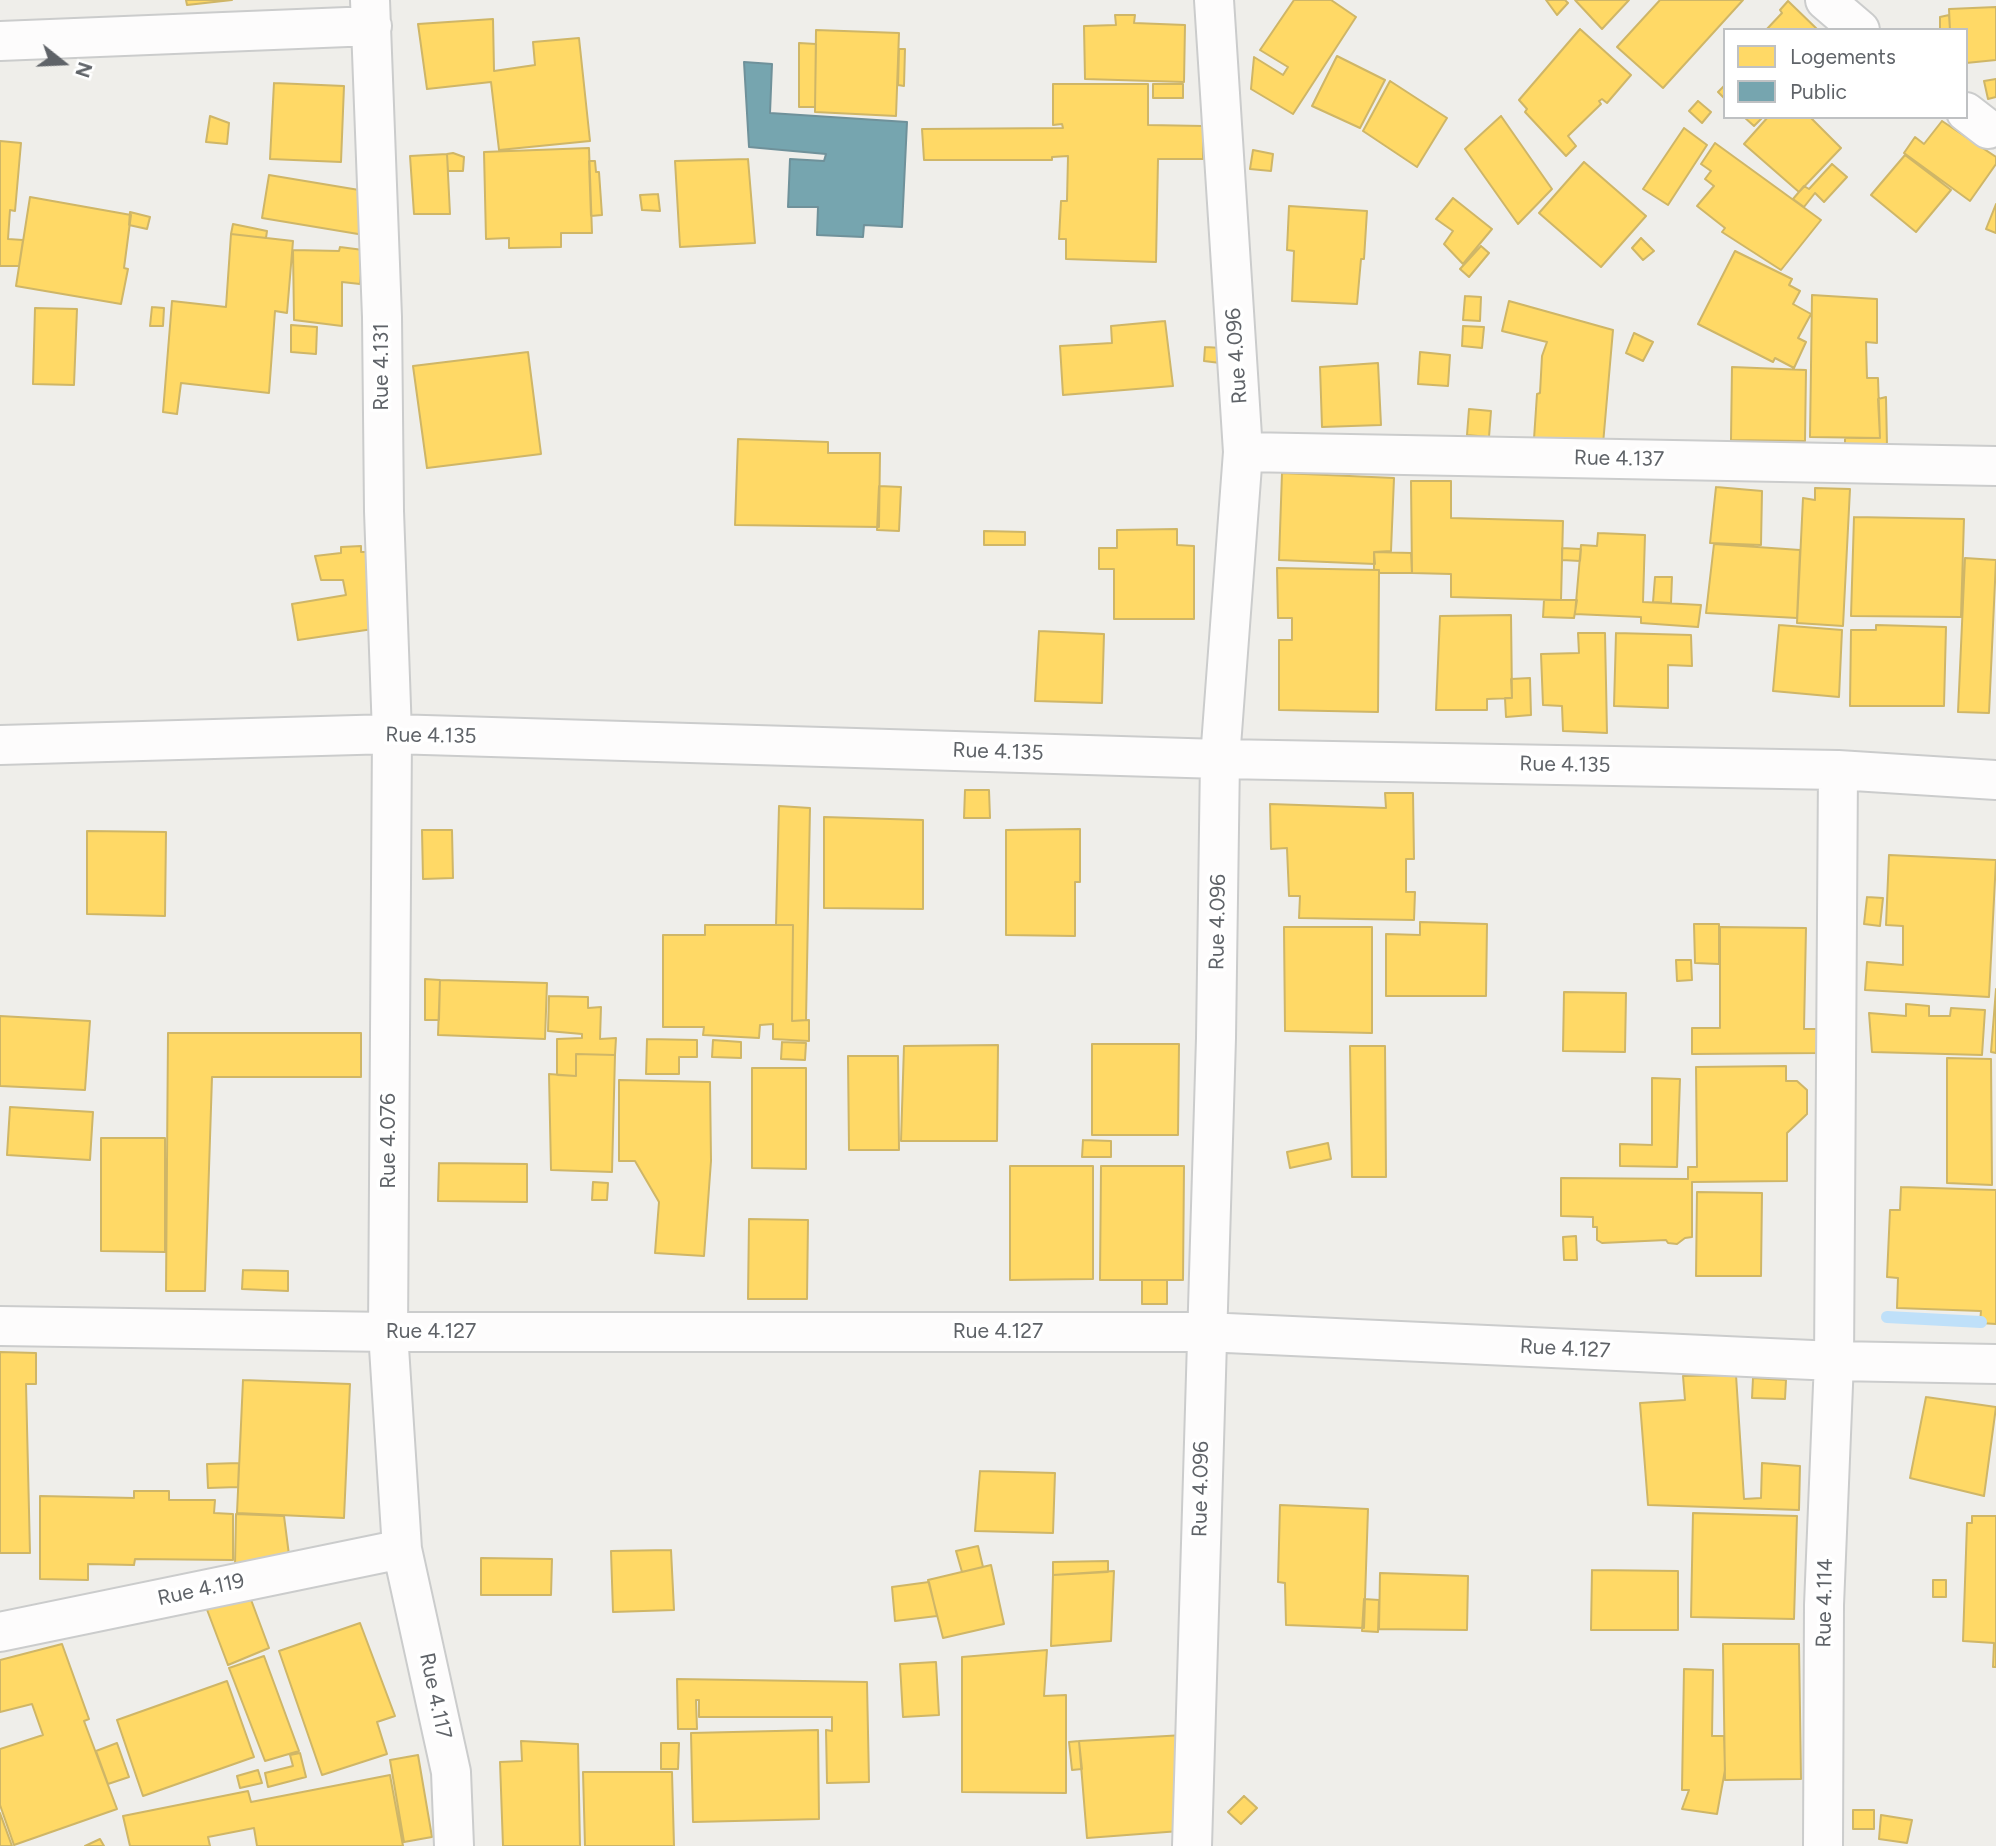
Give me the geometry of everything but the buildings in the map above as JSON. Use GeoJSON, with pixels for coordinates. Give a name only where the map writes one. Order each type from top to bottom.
{"type":"FeatureCollection","features":[{"type":"Feature","properties":{"kind":"street"},"geometry":{"type":"LineString","coordinates":[[1825,0],[1858,28]]}},
{"type":"Feature","properties":{"kind":"street","name":"Rue 4.096"},"geometry":{"type":"LineString","coordinates":[[1192,1846],[1205,1332],[1216,1038],[1220,759],[1243,452],[1220,4]]}},
{"type":"Feature","properties":{"kind":"street"},"geometry":{"type":"LineString","coordinates":[[0,41],[371,13]]}},
{"type":"Feature","properties":{"kind":"street","name":"Rue 4.131"},"geometry":{"type":"LineString","coordinates":[[371,13],[392,734]]}},
{"type":"Feature","properties":{"kind":"street","name":"Rue 4.137"},"geometry":{"type":"LineString","coordinates":[[1243,452],[1996,466]]}},
{"type":"Feature","properties":{"kind":"street","name":"Rue 4.135"},"geometry":{"type":"LineString","coordinates":[[0,745],[392,734],[1220,759],[1838,770],[1996,780]]}},
{"type":"Feature","properties":{"kind":"street","name":"Rue 4.076"},"geometry":{"type":"LineString","coordinates":[[392,734],[388,1332],[402,1549]]}},
{"type":"Feature","properties":{"kind":"street","name":"Rue 4.114"},"geometry":{"type":"LineString","coordinates":[[1823,1846],[1824,1605],[1834,1361],[1838,770]]}},
{"type":"Feature","properties":{"kind":"street","name":"Rue 4.127"},"geometry":{"type":"LineString","coordinates":[[0,1326],[388,1332],[1205,1332],[1834,1361],[1996,1364]]}},
{"type":"Feature","properties":{"kind":"street","name":"Rue 4.119"},"geometry":{"type":"LineString","coordinates":[[0,1632],[402,1549]]}},
{"type":"Feature","properties":{"kind":"street","name":"Rue 4.117"},"geometry":{"type":"LineString","coordinates":[[402,1549],[451,1772],[454,1846]]}},
{"type":"Feature","properties":{"kind":"waterway"},"geometry":{"type":"LineString","coordinates":[[1887,1317],[1981,1322]]}}]}
